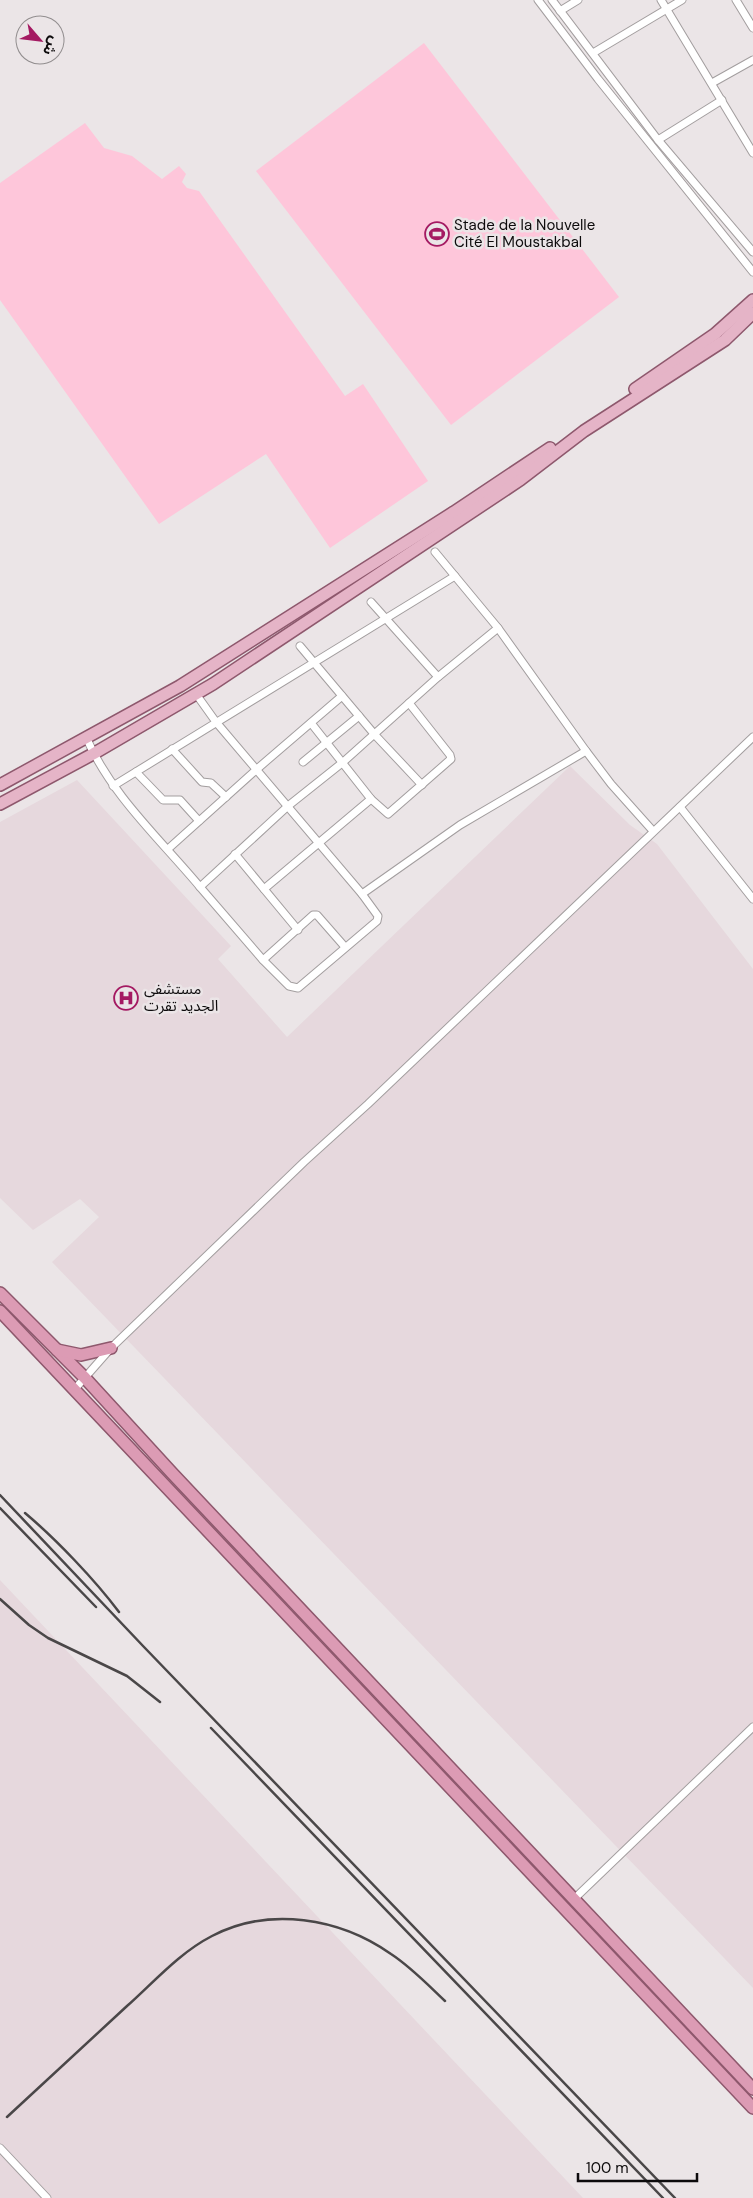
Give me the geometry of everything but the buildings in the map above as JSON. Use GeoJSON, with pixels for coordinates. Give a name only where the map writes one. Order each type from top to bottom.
{"type":"FeatureCollection","features":[{"type":"Feature","properties":{"kind":"highway"},"geometry":{"type":"LineString","coordinates":[[0,1294],[85,1378],[573,1900],[753,2089]]}},
{"type":"Feature","properties":{"kind":"highway"},"geometry":{"type":"LineString","coordinates":[[0,1311],[753,2108]]}},
{"type":"Feature","properties":{"kind":"highway"},"geometry":{"type":"LineString","coordinates":[[56,1350],[81,1355],[111,1348]]}},
{"type":"Feature","properties":{"kind":"highway"},"geometry":{"type":"LineString","coordinates":[[216,1539],[226,1530]]}},
{"type":"Feature","properties":{"kind":"main road"},"geometry":{"type":"LineString","coordinates":[[517,476],[715,334],[753,300]]}},
{"type":"Feature","properties":{"kind":"main road"},"geometry":{"type":"LineString","coordinates":[[0,804],[93,754],[196,694],[584,431],[725,340],[753,313]]}},
{"type":"Feature","properties":{"kind":"main road"},"geometry":{"type":"LineString","coordinates":[[0,785],[180,686],[457,516]]}},
{"type":"Feature","properties":{"kind":"street"},"geometry":{"type":"LineString","coordinates":[[538,0],[753,272]]}},
{"type":"Feature","properties":{"kind":"street"},"geometry":{"type":"LineString","coordinates":[[552,0],[658,140],[753,252]]}},
{"type":"Feature","properties":{"kind":"street"},"geometry":{"type":"LineString","coordinates":[[560,11],[578,0]]}},
{"type":"Feature","properties":{"kind":"street"},"geometry":{"type":"LineString","coordinates":[[661,0],[750,142],[753,152]]}},
{"type":"Feature","properties":{"kind":"street"},"geometry":{"type":"LineString","coordinates":[[592,53],[682,0]]}},
{"type":"Feature","properties":{"kind":"street"},"geometry":{"type":"LineString","coordinates":[[736,0],[753,28]]}},
{"type":"Feature","properties":{"kind":"street"},"geometry":{"type":"LineString","coordinates":[[712,83],[753,60]]}},
{"type":"Feature","properties":{"kind":"street"},"geometry":{"type":"LineString","coordinates":[[658,140],[722,100]]}},
{"type":"Feature","properties":{"kind":"street"},"geometry":{"type":"LineString","coordinates":[[435,552],[498,628],[611,784],[653,831]]}},
{"type":"Feature","properties":{"kind":"street"},"geometry":{"type":"LineString","coordinates":[[113,786],[455,576]]}},
{"type":"Feature","properties":{"kind":"street"},"geometry":{"type":"LineString","coordinates":[[371,602],[438,677]]}},
{"type":"Feature","properties":{"kind":"street"},"geometry":{"type":"LineString","coordinates":[[200,887],[288,806],[342,763],[438,677],[498,628]]}},
{"type":"Feature","properties":{"kind":"street"},"geometry":{"type":"LineString","coordinates":[[300,646],[375,735],[422,785]]}},
{"type":"Feature","properties":{"kind":"street"},"geometry":{"type":"LineString","coordinates":[[86,737],[93,754],[113,786],[263,960],[288,986],[298,988],[378,919],[378,916],[319,842],[216,722],[196,694]]}},
{"type":"Feature","properties":{"kind":"street"},"geometry":{"type":"LineString","coordinates":[[168,849],[342,696]]}},
{"type":"Feature","properties":{"kind":"street"},"geometry":{"type":"LineString","coordinates":[[311,723],[370,799],[388,814],[450,761],[451,757],[409,703]]}},
{"type":"Feature","properties":{"kind":"street"},"geometry":{"type":"LineString","coordinates":[[303,762],[359,716]]}},
{"type":"Feature","properties":{"kind":"street"},"geometry":{"type":"LineString","coordinates":[[74,1390],[111,1348],[753,737]]}},
{"type":"Feature","properties":{"kind":"street"},"geometry":{"type":"LineString","coordinates":[[172,749],[202,782],[211,783],[226,797]]}},
{"type":"Feature","properties":{"kind":"street"},"geometry":{"type":"LineString","coordinates":[[362,894],[460,825],[586,751]]}},
{"type":"Feature","properties":{"kind":"street"},"geometry":{"type":"LineString","coordinates":[[136,772],[163,800],[180,800],[199,821]]}},
{"type":"Feature","properties":{"kind":"street"},"geometry":{"type":"LineString","coordinates":[[264,889],[370,799]]}},
{"type":"Feature","properties":{"kind":"street"},"geometry":{"type":"LineString","coordinates":[[680,807],[753,900]]}},
{"type":"Feature","properties":{"kind":"street"},"geometry":{"type":"LineString","coordinates":[[235,854],[298,930]]}},
{"type":"Feature","properties":{"kind":"street"},"geometry":{"type":"LineString","coordinates":[[263,960],[314,915],[317,915],[345,947]]}},
{"type":"Feature","properties":{"kind":"street"},"geometry":{"type":"LineString","coordinates":[[573,1900],[753,1727]]}},
{"type":"Feature","properties":{"kind":"street"},"geometry":{"type":"LineString","coordinates":[[0,2148],[47,2198]]}},
{"type":"Feature","properties":{"kind":"shaded area","name":"Stade de la Nouvelle Cité El Moustakbal"},"geometry":{"type":"Polygon","coordinates":[[[424,43],[619,297],[451,425],[256,171],[424,43]]]}},
{"type":"Feature","properties":{"kind":"shaded area"},"geometry":{"type":"Polygon","coordinates":[[[85,123],[104,148],[132,156],[162,179],[179,166],[186,174],[182,182],[187,188],[199,191],[345,396],[363,384],[428,481],[330,548],[266,454],[159,524],[0,300],[0,183],[85,123]]]}},
{"type":"Feature","properties":{"kind":"shaded area"},"geometry":{"type":"Polygon","coordinates":[[[570,766],[630,825],[657,844],[753,969],[753,1988],[52,1262],[99,1217],[80,1199],[33,1230],[0,1198],[0,822],[77,780],[231,946],[218,959],[287,1037],[570,766]]]}},
{"type":"Feature","properties":{"kind":"shaded area"},"geometry":{"type":"Polygon","coordinates":[[[0,1580],[583,2198],[0,2198],[0,1580]]]}},
{"type":"Feature","properties":{"kind":"railway"},"geometry":{"type":"LineString","coordinates":[[0,1495],[675,2198]]}},
{"type":"Feature","properties":{"kind":"railway"},"geometry":{"type":"LineString","coordinates":[[0,1508],[96,1607]]}},
{"type":"Feature","properties":{"kind":"railway"},"geometry":{"type":"LineString","coordinates":[[25,1513],[75,1560],[119,1612]]}},
{"type":"Feature","properties":{"kind":"railway"},"geometry":{"type":"LineString","coordinates":[[0,1599],[29,1625],[48,1638],[127,1676],[160,1702]]}},
{"type":"Feature","properties":{"kind":"railway"},"geometry":{"type":"LineString","coordinates":[[211,1728],[663,2198]]}},
{"type":"Feature","properties":{"kind":"railway"},"geometry":{"type":"LineString","coordinates":[[7,2117],[178,1959],[212,1936],[234,1927],[257,1921],[280,1919],[304,1920],[350,1932],[371,1942],[398,1959],[445,2001]]}},
{"type":"Feature","properties":{"kind":"place","name":"Stade de la Nouvelle Cité El Moustakbal"},"geometry":{"type":"Point","coordinates":[437,234]}},
{"type":"Feature","properties":{"kind":"place","name":"مستشفى الجديد تقرت"},"geometry":{"type":"Point","coordinates":[126,998]}}]}
